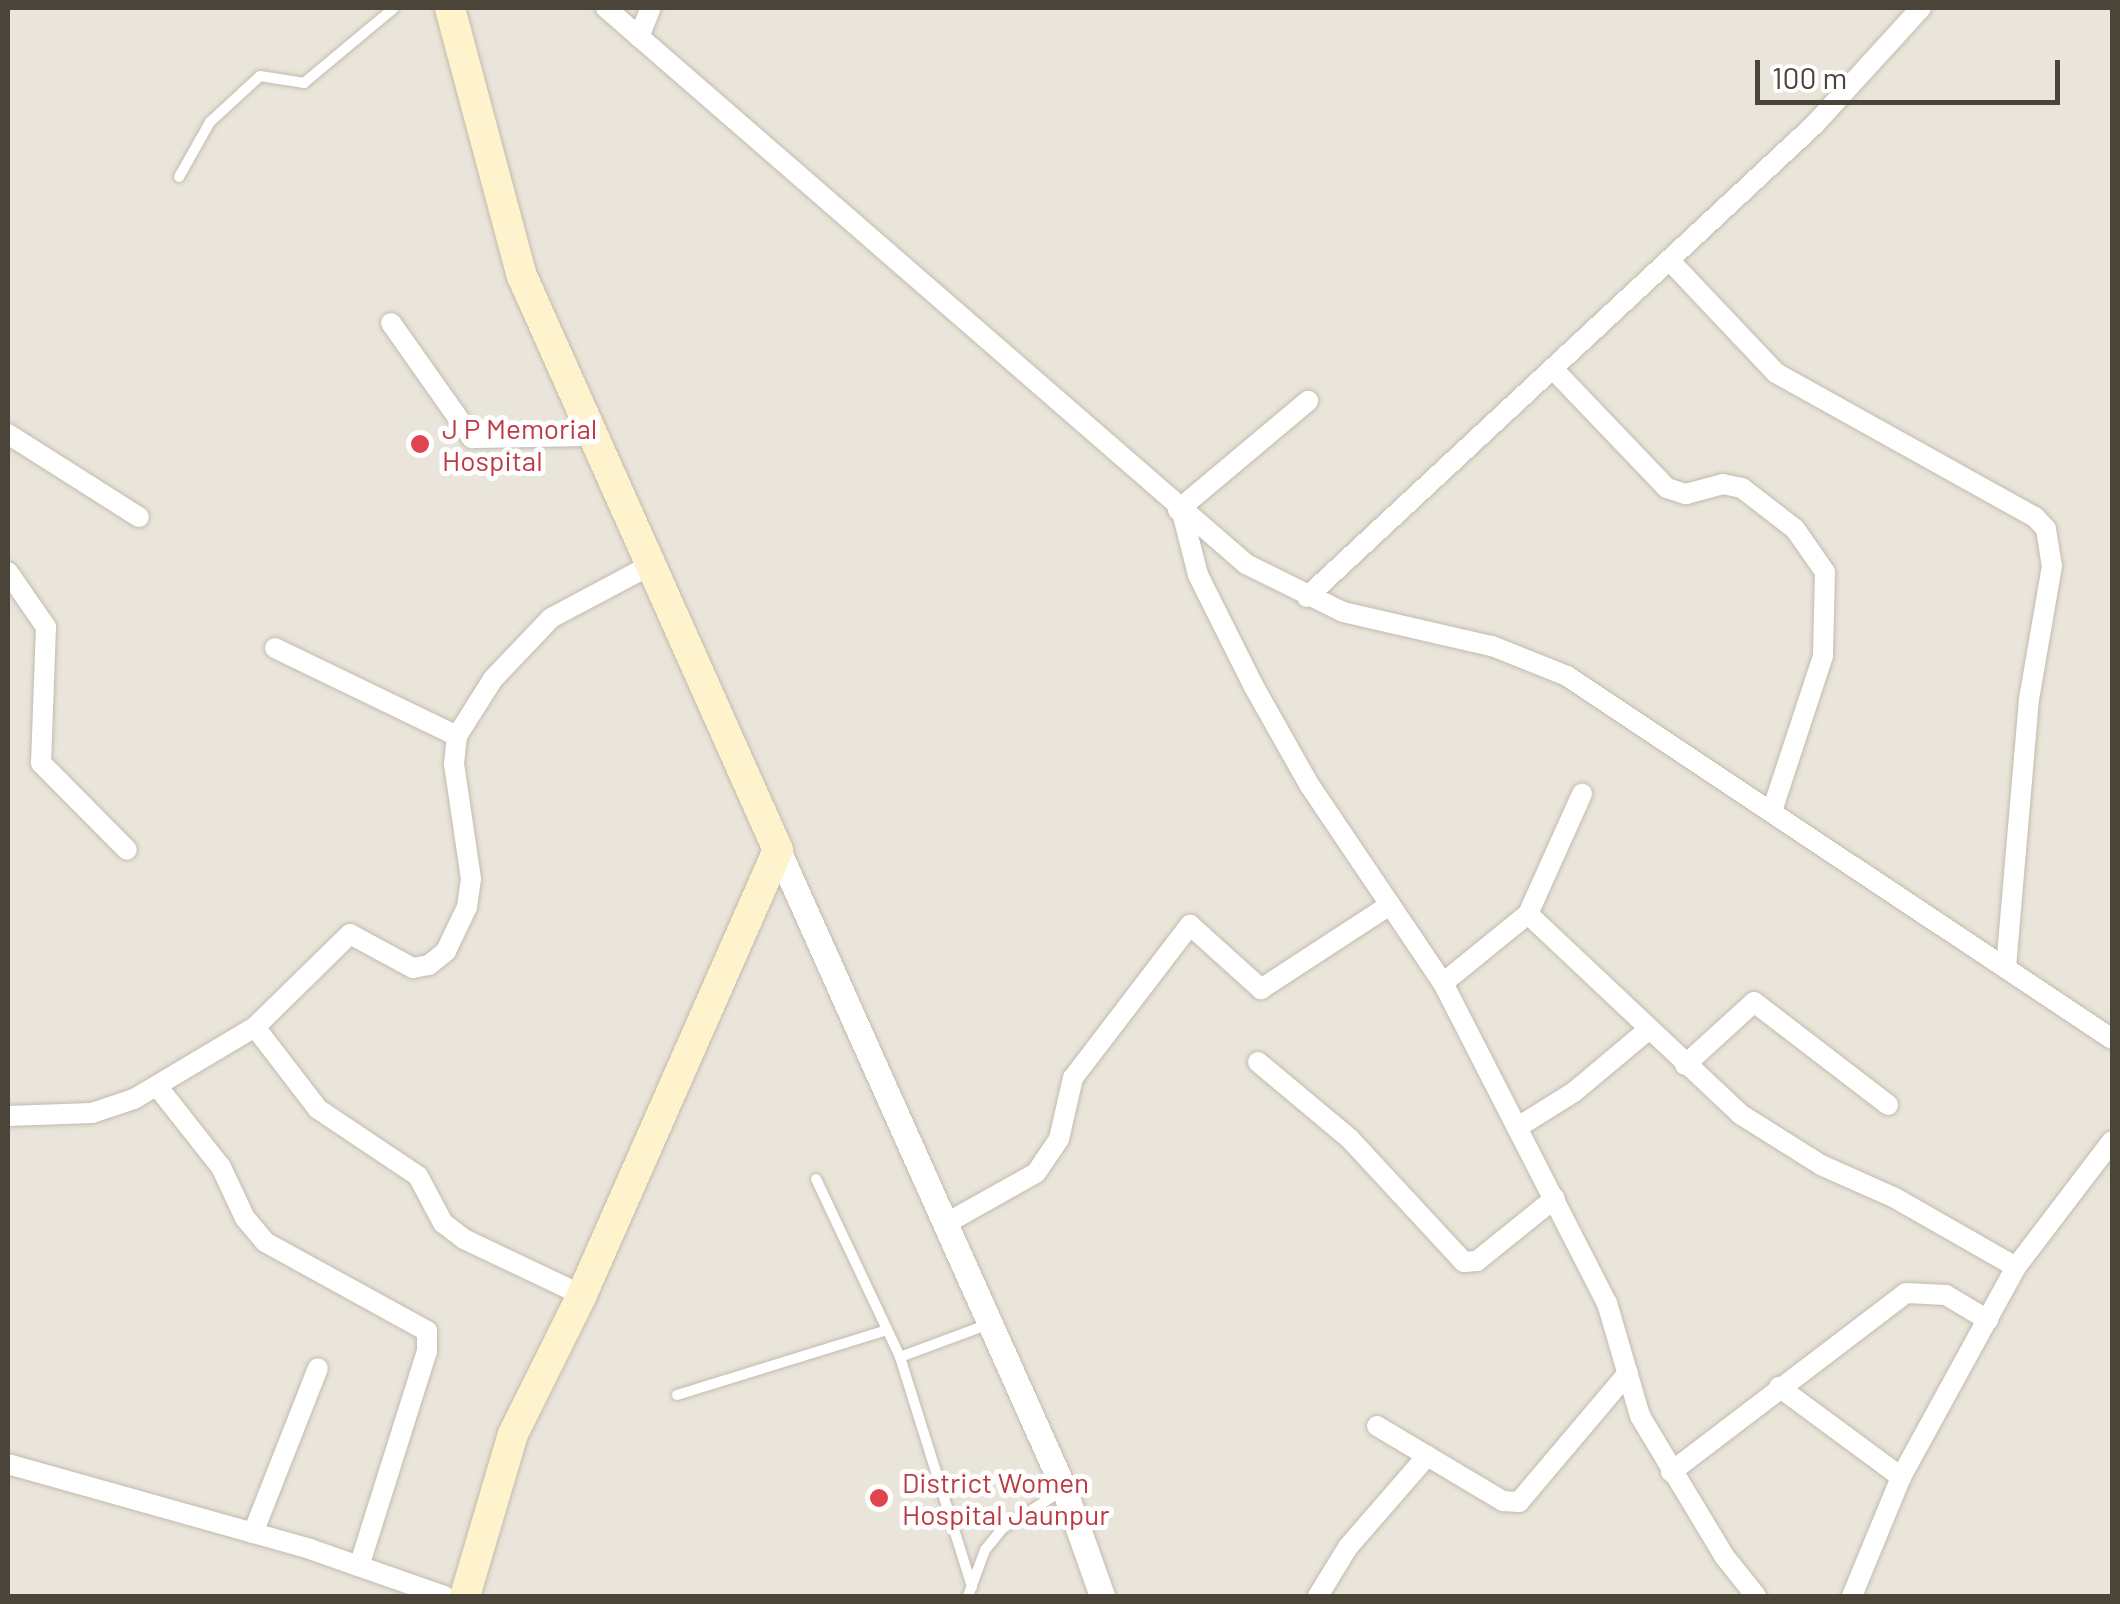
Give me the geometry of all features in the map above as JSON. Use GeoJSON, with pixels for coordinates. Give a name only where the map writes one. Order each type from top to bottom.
{"type":"FeatureCollection","features":[{"type":"Feature","properties":{"kind":"main road"},"geometry":{"type":"LineString","coordinates":[[450,8],[522,276],[589,436],[778,850],[582,1295],[513,1434],[465,1596]]}},
{"type":"Feature","properties":{"kind":"street"},"geometry":{"type":"LineString","coordinates":[[606,8],[1180,513],[1246,564],[1343,612],[1492,646],[1567,676],[1773,808],[2112,1039]]}},
{"type":"Feature","properties":{"kind":"street"},"geometry":{"type":"LineString","coordinates":[[639,37],[652,8]]}},
{"type":"Feature","properties":{"kind":"street"},"geometry":{"type":"LineString","coordinates":[[1308,597],[1814,125],[1921,8]]}},
{"type":"Feature","properties":{"kind":"street"},"geometry":{"type":"LineString","coordinates":[[1670,260],[1776,373],[2035,517],[2046,529],[2052,566],[2027,717],[2006,968]]}},
{"type":"Feature","properties":{"kind":"street"},"geometry":{"type":"LineString","coordinates":[[391,323],[472,438],[589,436]]}},
{"type":"Feature","properties":{"kind":"street"},"geometry":{"type":"LineString","coordinates":[[1554,371],[1667,488],[1686,494],[1722,484],[1742,488],[1795,530],[1824,572],[1824,656],[1773,808]]}},
{"type":"Feature","properties":{"kind":"street"},"geometry":{"type":"LineString","coordinates":[[1180,513],[1308,402]]}},
{"type":"Feature","properties":{"kind":"street"},"geometry":{"type":"LineString","coordinates":[[8,434],[138,517]]}},
{"type":"Feature","properties":{"kind":"street"},"geometry":{"type":"LineString","coordinates":[[1180,513],[1198,576],[1252,684],[1443,983],[1556,1198],[1607,1303],[1640,1416],[1671,1472],[1756,1596]]}},
{"type":"Feature","properties":{"kind":"street"},"geometry":{"type":"LineString","coordinates":[[8,1116],[92,1113],[156,1086],[255,1027],[350,934],[413,968],[430,965],[446,950],[467,907],[472,879],[454,764],[457,736],[492,679],[552,618],[649,566]]}},
{"type":"Feature","properties":{"kind":"street"},"geometry":{"type":"LineString","coordinates":[[8,572],[46,627],[39,749],[127,850]]}},
{"type":"Feature","properties":{"kind":"street"},"geometry":{"type":"LineString","coordinates":[[275,648],[457,736]]}},
{"type":"Feature","properties":{"kind":"street"},"geometry":{"type":"LineString","coordinates":[[1443,983],[1528,914],[1582,794]]}},
{"type":"Feature","properties":{"kind":"street"},"geometry":{"type":"LineString","coordinates":[[778,850],[1064,1489],[1102,1596]]}},
{"type":"Feature","properties":{"kind":"street"},"geometry":{"type":"LineString","coordinates":[[946,1224],[1036,1172],[1059,1139],[1073,1078],[1190,926],[1261,989],[1390,905]]}},
{"type":"Feature","properties":{"kind":"street"},"geometry":{"type":"LineString","coordinates":[[1528,914],[1740,1114],[1820,1165],[1894,1198],[2016,1267]]}},
{"type":"Feature","properties":{"kind":"street"},"geometry":{"type":"LineString","coordinates":[[1685,1065],[1754,1002],[1888,1105]]}},
{"type":"Feature","properties":{"kind":"street"},"geometry":{"type":"LineString","coordinates":[[255,1027],[318,1109],[418,1176],[443,1223],[464,1240],[582,1295]]}},
{"type":"Feature","properties":{"kind":"street"},"geometry":{"type":"LineString","coordinates":[[1518,1127],[1574,1092],[1648,1030]]}},
{"type":"Feature","properties":{"kind":"street"},"geometry":{"type":"LineString","coordinates":[[1258,1062],[1349,1138],[1464,1262],[1477,1260],[1556,1198]]}},
{"type":"Feature","properties":{"kind":"street"},"geometry":{"type":"LineString","coordinates":[[156,1086],[212,1154],[265,1242],[428,1331],[427,1351],[359,1566]]}},
{"type":"Feature","properties":{"kind":"street"},"geometry":{"type":"LineString","coordinates":[[1852,1596],[1901,1477],[2016,1267],[2112,1141]]}},
{"type":"Feature","properties":{"kind":"street"},"geometry":{"type":"LineString","coordinates":[[1671,1472],[1906,1293],[1946,1294],[1988,1320]]}},
{"type":"Feature","properties":{"kind":"street"},"geometry":{"type":"LineString","coordinates":[[253,1533],[318,1368]]}},
{"type":"Feature","properties":{"kind":"street"},"geometry":{"type":"LineString","coordinates":[[1377,1426],[1503,1501],[1519,1502],[1628,1373]]}},
{"type":"Feature","properties":{"kind":"street"},"geometry":{"type":"LineString","coordinates":[[1778,1387],[1901,1477]]}},
{"type":"Feature","properties":{"kind":"street"},"geometry":{"type":"LineString","coordinates":[[1318,1596],[1348,1547],[1427,1456]]}},
{"type":"Feature","properties":{"kind":"street"},"geometry":{"type":"LineString","coordinates":[[8,1464],[253,1533],[444,1596]]}},
{"type":"Feature","properties":{"kind":"lane"},"geometry":{"type":"LineString","coordinates":[[179,176],[210,122],[260,76],[304,83],[394,8]]}},
{"type":"Feature","properties":{"kind":"lane"},"geometry":{"type":"LineString","coordinates":[[816,1179],[900,1357],[970,1592]]}},
{"type":"Feature","properties":{"kind":"lane"},"geometry":{"type":"LineString","coordinates":[[900,1357],[990,1324]]}},
{"type":"Feature","properties":{"kind":"lane"},"geometry":{"type":"LineString","coordinates":[[677,1395],[887,1330]]}},
{"type":"Feature","properties":{"kind":"lane"},"geometry":{"type":"LineString","coordinates":[[970,1592],[985,1550],[1003,1528],[1064,1489]]}},
{"type":"Feature","properties":{"kind":"shaded area"},"geometry":{"type":"Polygon","coordinates":[[[8,8],[2112,8],[2112,1596],[8,1596],[8,8]]]}},
{"type":"Feature","properties":{"kind":"place","name":"J P Memorial Hospital"},"geometry":{"type":"Point","coordinates":[420,444]}},
{"type":"Feature","properties":{"kind":"place","name":"District Women Hospital Jaunpur"},"geometry":{"type":"Point","coordinates":[879,1498]}}]}
